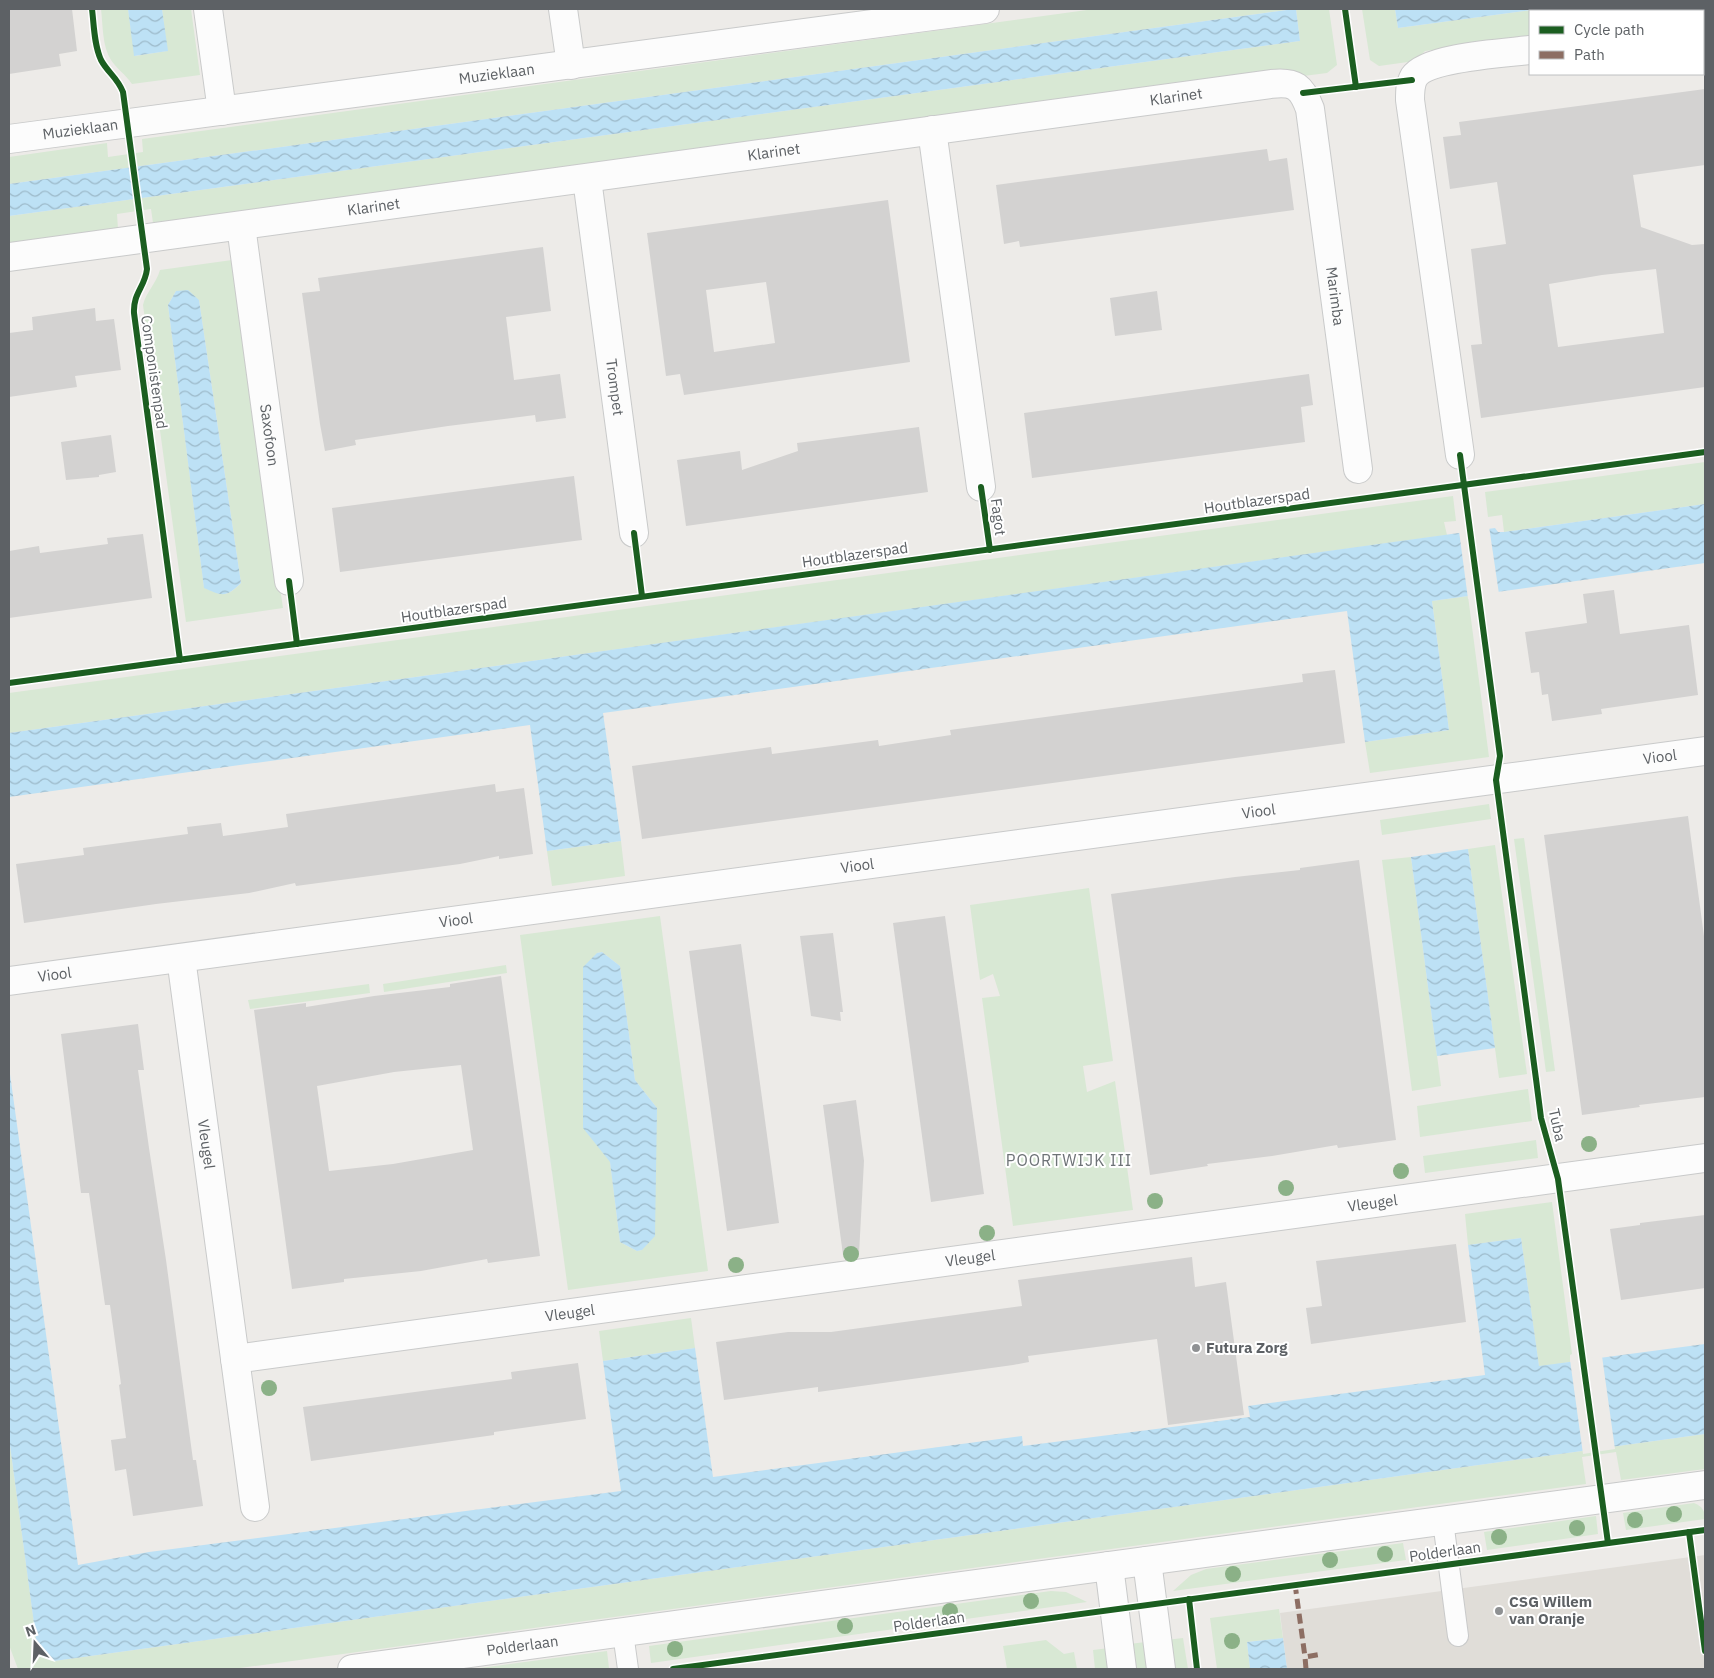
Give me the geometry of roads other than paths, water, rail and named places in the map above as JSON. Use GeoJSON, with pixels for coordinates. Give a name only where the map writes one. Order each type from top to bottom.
{"type":"FeatureCollection","features":[{"type":"Feature","properties":{"kind":"street"},"geometry":{"type":"LineString","coordinates":[[208,9],[222,111]]}},
{"type":"Feature","properties":{"kind":"street"},"geometry":{"type":"LineString","coordinates":[[564,9],[571,65]]}},
{"type":"Feature","properties":{"kind":"street","name":"Muzieklaan"},"geometry":{"type":"LineString","coordinates":[[9,139],[571,65],[916,13],[985,9]]}},
{"type":"Feature","properties":{"kind":"street"},"geometry":{"type":"LineString","coordinates":[[1460,455],[1410,100],[1410,88],[1412,80],[1418,73],[1424,68],[1440,62],[1529,50]]}},
{"type":"Feature","properties":{"kind":"street","name":"Klarinet"},"geometry":{"type":"LineString","coordinates":[[9,257],[1277,83],[1297,87],[1303,93]]}},
{"type":"Feature","properties":{"kind":"street","name":"Marimba"},"geometry":{"type":"LineString","coordinates":[[1303,93],[1310,109],[1358,469]]}},
{"type":"Feature","properties":{"kind":"street","name":"Fagot"},"geometry":{"type":"LineString","coordinates":[[932,130],[981,487]]}},
{"type":"Feature","properties":{"kind":"street","name":"Trompet"},"geometry":{"type":"LineString","coordinates":[[587,179],[634,534]]}},
{"type":"Feature","properties":{"kind":"street","name":"Saxofoon"},"geometry":{"type":"LineString","coordinates":[[241,226],[289,580]]}},
{"type":"Feature","properties":{"kind":"street","name":"Viool"},"geometry":{"type":"LineString","coordinates":[[9,981],[1705,752]]}},
{"type":"Feature","properties":{"kind":"street","name":"Vleugel"},"geometry":{"type":"LineString","coordinates":[[181,958],[255,1507]]}},
{"type":"Feature","properties":{"kind":"street","name":"Vleugel"},"geometry":{"type":"LineString","coordinates":[[235,1359],[1705,1158]]}},
{"type":"Feature","properties":{"kind":"street","name":"Polderlaan"},"geometry":{"type":"LineString","coordinates":[[352,1669],[1705,1485]]}},
{"type":"Feature","properties":{"kind":"street"},"geometry":{"type":"LineString","coordinates":[[1147,1561],[1161,1669]]}},
{"type":"Feature","properties":{"kind":"street"},"geometry":{"type":"LineString","coordinates":[[1109,1566],[1122,1669]]}},
{"type":"Feature","properties":{"kind":"lane"},"geometry":{"type":"LineString","coordinates":[[1443,1521],[1458,1636]]}},
{"type":"Feature","properties":{"kind":"lane"},"geometry":{"type":"LineString","coordinates":[[623,1632],[628,1669]]}},
{"type":"Feature","properties":{"kind":"water"},"geometry":{"type":"Polygon","coordinates":[[[128,9],[162,9],[168,51],[134,56],[128,9]]]}},
{"type":"Feature","properties":{"kind":"water"},"geometry":{"type":"Polygon","coordinates":[[[1296,9],[1300,41],[9,216],[9,184],[1296,9]]]}},
{"type":"Feature","properties":{"kind":"water"},"geometry":{"type":"Polygon","coordinates":[[[1395,9],[1538,9],[1529,10],[1398,28],[1395,9]]]}},
{"type":"Feature","properties":{"kind":"water"},"geometry":{"type":"Polygon","coordinates":[[[188,290],[199,300],[241,583],[224,594],[215,593],[204,588],[168,305],[176,291],[188,290]]]}},
{"type":"Feature","properties":{"kind":"water"},"geometry":{"type":"Polygon","coordinates":[[[1705,504],[1705,563],[1432,601],[1449,730],[1365,742],[1347,611],[603,713],[621,841],[547,851],[530,725],[9,797],[9,733],[1495,528],[1498,532],[1504,532],[1705,504]]]}},
{"type":"Feature","properties":{"kind":"water"},"geometry":{"type":"Polygon","coordinates":[[[1468,849],[1495,1048],[1437,1056],[1411,857],[1468,849]]]}},
{"type":"Feature","properties":{"kind":"water"},"geometry":{"type":"Polygon","coordinates":[[[602,952],[620,966],[635,1080],[657,1108],[655,1236],[642,1250],[637,1251],[620,1242],[610,1162],[583,1128],[583,967],[597,953],[602,952]]]}},
{"type":"Feature","properties":{"kind":"water"},"geometry":{"type":"Polygon","coordinates":[[[9,1067],[78,1565],[149,1552],[621,1491],[603,1361],[695,1348],[713,1477],[1022,1436],[1023,1446],[1250,1417],[1248,1406],[1485,1375],[1468,1245],[1521,1238],[1539,1366],[1705,1344],[1705,1434],[54,1661],[37,1646],[9,1438],[9,1067]]]}},
{"type":"Feature","properties":{"kind":"water"},"geometry":{"type":"Polygon","coordinates":[[[1283,1638],[1287,1669],[1250,1669],[1247,1642],[1283,1638]]]}},
{"type":"Feature","properties":{"kind":"place","name":"Futura Zorg"},"geometry":{"type":"Point","coordinates":[1196,1348]}},
{"type":"Feature","properties":{"kind":"place","name":"CSG Willem van Oranje"},"geometry":{"type":"Point","coordinates":[1499,1611]}},
{"type":"Feature","properties":{"kind":"district","name":"POORTWIJK III"},"geometry":{"type":"Point","coordinates":[1069,1160]}}]}
